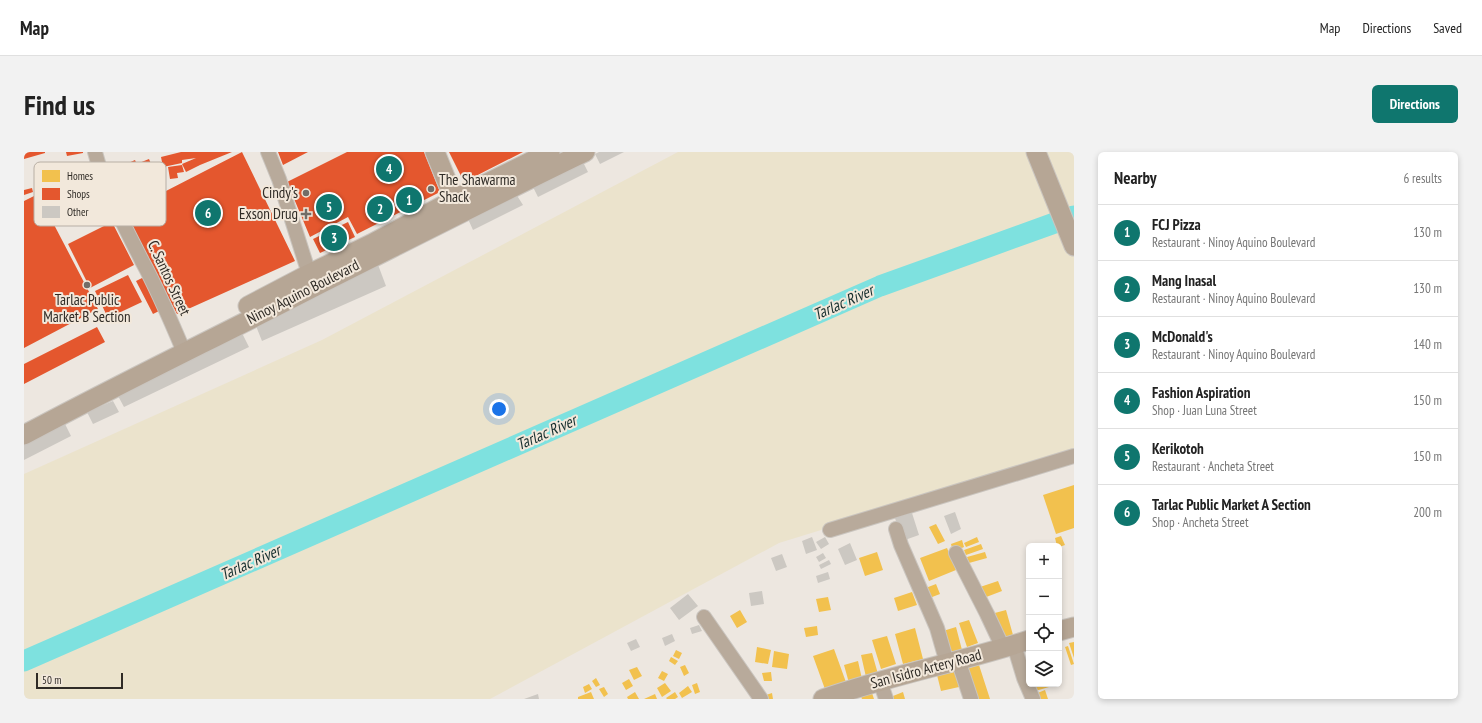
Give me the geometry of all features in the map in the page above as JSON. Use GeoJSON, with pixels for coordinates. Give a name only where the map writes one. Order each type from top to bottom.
{"type":"FeatureCollection","features":[{"type":"Feature","properties":{"kind":"main road"},"geometry":{"type":"LineString","coordinates":[[435,152],[458,206]]}},
{"type":"Feature","properties":{"kind":"main road","name":"Ninoy Aquino Boulevard"},"geometry":{"type":"LineString","coordinates":[[24,422],[311,281],[379,253],[550,152]]}},
{"type":"Feature","properties":{"kind":"main road","name":"Ninoy Aquino Boulevard"},"geometry":{"type":"LineString","coordinates":[[458,206],[585,152]]}},
{"type":"Feature","properties":{"kind":"main road"},"geometry":{"type":"LineString","coordinates":[[1036,152],[1074,246]]}},
{"type":"Feature","properties":{"kind":"main road","name":"Ninoy Aquino Boulevard"},"geometry":{"type":"LineString","coordinates":[[24,435],[87,401],[181,346]]}},
{"type":"Feature","properties":{"kind":"main road"},"geometry":{"type":"LineString","coordinates":[[1062,630],[1074,627]]}},
{"type":"Feature","properties":{"kind":"main road","name":"San Isidro Artery Road"},"geometry":{"type":"LineString","coordinates":[[823,699],[880,681],[1015,645]]}},
{"type":"Feature","properties":{"kind":"street","name":"C. Santos Street"},"geometry":{"type":"LineString","coordinates":[[95,152],[97,162]]}},
{"type":"Feature","properties":{"kind":"street"},"geometry":{"type":"LineString","coordinates":[[268,152],[279,179],[311,281]]}},
{"type":"Feature","properties":{"kind":"street","name":"C. Santos Street"},"geometry":{"type":"LineString","coordinates":[[125,226],[157,290],[181,346]]}},
{"type":"Feature","properties":{"kind":"street"},"geometry":{"type":"LineString","coordinates":[[830,530],[1074,456]]}},
{"type":"Feature","properties":{"kind":"street"},"geometry":{"type":"LineString","coordinates":[[896,529],[900,545],[971,699]]}},
{"type":"Feature","properties":{"kind":"street"},"geometry":{"type":"LineString","coordinates":[[956,553],[987,614],[1015,645],[1024,678],[1033,699]]}},
{"type":"Feature","properties":{"kind":"street"},"geometry":{"type":"LineString","coordinates":[[704,617],[760,699]]}},
{"type":"Feature","properties":{"kind":"street"},"geometry":{"type":"LineString","coordinates":[[880,681],[886,699]]}},
{"type":"Feature","properties":{"kind":"sand"},"geometry":{"type":"Polygon","coordinates":[[[678,152],[1074,152],[1074,452],[779,543],[490,699],[24,699],[24,474],[322,340],[678,152]]]}},
{"type":"Feature","properties":{"kind":"building: Homes"},"geometry":{"type":"Polygon","coordinates":[[[1074,485],[1074,528],[1056,534],[1043,495],[1074,485]]]}},
{"type":"Feature","properties":{"kind":"building: Homes"},"geometry":{"type":"Polygon","coordinates":[[[936,524],[945,541],[938,544],[929,527],[936,524]]]}},
{"type":"Feature","properties":{"kind":"building: Homes"},"geometry":{"type":"Polygon","coordinates":[[[1061,536],[1065,545],[1062,546],[1062,543],[1056,543],[1055,538],[1061,536]]]}},
{"type":"Feature","properties":{"kind":"building: Homes"},"geometry":{"type":"Polygon","coordinates":[[[977,537],[979,542],[966,547],[964,543],[977,537]]]}},
{"type":"Feature","properties":{"kind":"building: Homes"},"geometry":{"type":"Polygon","coordinates":[[[962,540],[964,547],[953,552],[951,544],[962,540]]]}},
{"type":"Feature","properties":{"kind":"building: Homes"},"geometry":{"type":"Polygon","coordinates":[[[981,544],[983,549],[966,555],[964,550],[981,544]]]}},
{"type":"Feature","properties":{"kind":"building: Homes"},"geometry":{"type":"Polygon","coordinates":[[[947,548],[956,570],[929,581],[920,558],[947,548]]]}},
{"type":"Feature","properties":{"kind":"building: Homes"},"geometry":{"type":"Polygon","coordinates":[[[877,552],[883,570],[865,576],[859,558],[877,552]]]}},
{"type":"Feature","properties":{"kind":"building: Homes"},"geometry":{"type":"Polygon","coordinates":[[[985,552],[987,558],[969,563],[967,557],[985,552]]]}},
{"type":"Feature","properties":{"kind":"building: Homes"},"geometry":{"type":"Polygon","coordinates":[[[998,581],[1002,591],[981,599],[977,588],[998,581]]]}},
{"type":"Feature","properties":{"kind":"building: Homes"},"geometry":{"type":"Polygon","coordinates":[[[936,584],[940,594],[927,599],[923,589],[936,584]]]}},
{"type":"Feature","properties":{"kind":"building: Homes"},"geometry":{"type":"Polygon","coordinates":[[[912,592],[917,605],[898,611],[894,598],[912,592]]]}},
{"type":"Feature","properties":{"kind":"building: Homes"},"geometry":{"type":"Polygon","coordinates":[[[828,597],[831,610],[819,612],[816,599],[828,597]]]}},
{"type":"Feature","properties":{"kind":"building: Homes"},"geometry":{"type":"Polygon","coordinates":[[[740,610],[747,622],[737,628],[730,616],[740,610]]]}},
{"type":"Feature","properties":{"kind":"building: Homes"},"geometry":{"type":"Polygon","coordinates":[[[1006,610],[1013,635],[999,639],[991,614],[1006,610]]]}},
{"type":"Feature","properties":{"kind":"building: Homes"},"geometry":{"type":"Polygon","coordinates":[[[969,620],[978,643],[967,647],[959,623],[969,620]]]}},
{"type":"Feature","properties":{"kind":"building: Homes"},"geometry":{"type":"Polygon","coordinates":[[[817,626],[818,635],[806,637],[804,628],[817,626]]]}},
{"type":"Feature","properties":{"kind":"building: Homes"},"geometry":{"type":"Polygon","coordinates":[[[956,627],[962,650],[949,653],[943,631],[956,627]]]}},
{"type":"Feature","properties":{"kind":"building: Homes"},"geometry":{"type":"Polygon","coordinates":[[[915,628],[923,659],[903,664],[895,634],[915,628]]]}},
{"type":"Feature","properties":{"kind":"building: Homes"},"geometry":{"type":"Polygon","coordinates":[[[887,636],[896,664],[881,669],[872,640],[887,636]]]}},
{"type":"Feature","properties":{"kind":"building: Homes"},"geometry":{"type":"Polygon","coordinates":[[[1074,642],[1074,658],[1069,643],[1074,642]]]}},
{"type":"Feature","properties":{"kind":"building: Homes"},"geometry":{"type":"Polygon","coordinates":[[[1068,646],[1074,664],[1071,665],[1065,647],[1068,646]]]}},
{"type":"Feature","properties":{"kind":"building: Homes"},"geometry":{"type":"Polygon","coordinates":[[[757,647],[771,650],[768,664],[755,662],[757,647]]]}},
{"type":"Feature","properties":{"kind":"building: Homes"},"geometry":{"type":"Polygon","coordinates":[[[834,649],[847,685],[826,692],[813,656],[834,649]]]}},
{"type":"Feature","properties":{"kind":"building: Homes"},"geometry":{"type":"Polygon","coordinates":[[[676,650],[682,653],[679,659],[673,656],[676,650]]]}},
{"type":"Feature","properties":{"kind":"building: Homes"},"geometry":{"type":"Polygon","coordinates":[[[774,651],[789,654],[787,669],[772,667],[774,651]]]}},
{"type":"Feature","properties":{"kind":"building: Homes"},"geometry":{"type":"Polygon","coordinates":[[[872,653],[878,674],[866,677],[861,655],[872,653]]]}},
{"type":"Feature","properties":{"kind":"building: Homes"},"geometry":{"type":"Polygon","coordinates":[[[671,657],[678,661],[675,665],[669,661],[671,657]]]}},
{"type":"Feature","properties":{"kind":"building: Homes"},"geometry":{"type":"Polygon","coordinates":[[[1026,660],[1026,669],[1022,670],[1020,662],[1026,660]]]}},
{"type":"Feature","properties":{"kind":"building: Homes"},"geometry":{"type":"Polygon","coordinates":[[[858,661],[862,679],[849,683],[844,665],[858,661]]]}},
{"type":"Feature","properties":{"kind":"building: Homes"},"geometry":{"type":"Polygon","coordinates":[[[685,665],[689,673],[684,676],[680,667],[685,665]]]}},
{"type":"Feature","properties":{"kind":"building: Homes"},"geometry":{"type":"Polygon","coordinates":[[[979,665],[990,699],[977,699],[966,669],[979,665]]]}},
{"type":"Feature","properties":{"kind":"building: Homes"},"geometry":{"type":"Polygon","coordinates":[[[637,667],[642,676],[634,680],[629,670],[637,667]]]}},
{"type":"Feature","properties":{"kind":"building: Homes"},"geometry":{"type":"Polygon","coordinates":[[[955,670],[959,687],[941,691],[937,675],[955,670]]]}},
{"type":"Feature","properties":{"kind":"building: Homes"},"geometry":{"type":"Polygon","coordinates":[[[662,671],[668,674],[664,681],[658,678],[662,671]]]}},
{"type":"Feature","properties":{"kind":"building: Homes"},"geometry":{"type":"Polygon","coordinates":[[[771,672],[772,681],[764,681],[762,673],[771,672]]]}},
{"type":"Feature","properties":{"kind":"building: Homes"},"geometry":{"type":"Polygon","coordinates":[[[596,678],[600,685],[596,687],[592,681],[596,678]]]}},
{"type":"Feature","properties":{"kind":"building: Homes"},"geometry":{"type":"Polygon","coordinates":[[[629,679],[633,686],[626,690],[622,683],[629,679]]]}},
{"type":"Feature","properties":{"kind":"building: Homes"},"geometry":{"type":"Polygon","coordinates":[[[665,683],[671,691],[662,697],[657,688],[665,683]]]}},
{"type":"Feature","properties":{"kind":"building: Homes"},"geometry":{"type":"Polygon","coordinates":[[[697,683],[700,692],[695,694],[692,685],[697,683]]]}},
{"type":"Feature","properties":{"kind":"building: Homes"},"geometry":{"type":"Polygon","coordinates":[[[589,684],[592,689],[585,693],[583,687],[589,684]]]}},
{"type":"Feature","properties":{"kind":"building: Homes"},"geometry":{"type":"Polygon","coordinates":[[[688,686],[692,692],[682,698],[679,693],[688,686]]]}},
{"type":"Feature","properties":{"kind":"building: Homes"},"geometry":{"type":"Polygon","coordinates":[[[604,687],[608,694],[604,697],[599,689],[604,687]]]}},
{"type":"Feature","properties":{"kind":"building: Homes"},"geometry":{"type":"Polygon","coordinates":[[[1030,687],[1049,687],[1032,692],[1030,687]]]}},
{"type":"Feature","properties":{"kind":"building: Homes"},"geometry":{"type":"Polygon","coordinates":[[[871,690],[874,699],[862,699],[860,694],[871,690]]]}},
{"type":"Feature","properties":{"kind":"building: Homes"},"geometry":{"type":"Polygon","coordinates":[[[1045,690],[1048,699],[1037,699],[1035,694],[1045,690]]]}},
{"type":"Feature","properties":{"kind":"building: Homes"},"geometry":{"type":"Polygon","coordinates":[[[591,692],[594,699],[578,699],[578,697],[591,692]]]}},
{"type":"Feature","properties":{"kind":"building: Homes"},"geometry":{"type":"Polygon","coordinates":[[[635,692],[639,699],[628,699],[627,697],[635,692]]]}},
{"type":"Feature","properties":{"kind":"building: Homes"},"geometry":{"type":"Polygon","coordinates":[[[675,692],[678,697],[675,699],[666,698],[675,692]]]}},
{"type":"Feature","properties":{"kind":"building: Homes"},"geometry":{"type":"Polygon","coordinates":[[[903,692],[905,699],[894,699],[893,696],[903,692]]]}},
{"type":"Feature","properties":{"kind":"building: Homes"},"geometry":{"type":"Polygon","coordinates":[[[772,693],[773,699],[767,699],[766,695],[772,693]]]}},
{"type":"Feature","properties":{"kind":"building: Homes"},"geometry":{"type":"Polygon","coordinates":[[[655,694],[657,699],[644,699],[655,694]]]}},
{"type":"Feature","properties":{"kind":"building: Shops"},"geometry":{"type":"Polygon","coordinates":[[[24,152],[45,152],[45,153],[24,159],[24,152]]]}},
{"type":"Feature","properties":{"kind":"building: Shops"},"geometry":{"type":"Polygon","coordinates":[[[66,152],[83,152],[83,153],[67,156],[66,152]]]}},
{"type":"Feature","properties":{"kind":"building: Shops"},"geometry":{"type":"Polygon","coordinates":[[[181,152],[232,152],[186,172],[182,164],[196,158],[182,160],[182,163],[166,166],[166,162],[162,162],[161,157],[181,152]]]}},
{"type":"Feature","properties":{"kind":"building: Shops"},"geometry":{"type":"Polygon","coordinates":[[[242,152],[295,261],[177,314],[132,226],[166,226],[166,191],[242,152]]]}},
{"type":"Feature","properties":{"kind":"building: Shops"},"geometry":{"type":"Polygon","coordinates":[[[278,152],[308,152],[283,165],[278,152]]]}},
{"type":"Feature","properties":{"kind":"building: Shops"},"geometry":{"type":"Polygon","coordinates":[[[347,152],[424,152],[440,192],[357,234],[348,217],[310,237],[287,182],[347,152]]]}},
{"type":"Feature","properties":{"kind":"building: Shops"},"geometry":{"type":"Polygon","coordinates":[[[449,152],[523,152],[464,182],[449,152]]]}},
{"type":"Feature","properties":{"kind":"building: Shops"},"geometry":{"type":"Polygon","coordinates":[[[149,159],[150,162],[142,162],[149,159]]]}},
{"type":"Feature","properties":{"kind":"building: Shops"},"geometry":{"type":"Polygon","coordinates":[[[182,165],[184,172],[177,173],[178,178],[170,179],[168,167],[182,165]]]}},
{"type":"Feature","properties":{"kind":"building: Shops"},"geometry":{"type":"Polygon","coordinates":[[[32,188],[33,192],[24,195],[24,190],[32,188]]]}},
{"type":"Feature","properties":{"kind":"building: Shops"},"geometry":{"type":"Polygon","coordinates":[[[34,196],[34,226],[55,226],[98,309],[24,348],[24,201],[34,196]]]}},
{"type":"Feature","properties":{"kind":"building: Shops"},"geometry":{"type":"Polygon","coordinates":[[[348,222],[355,237],[320,253],[313,239],[348,222]]]}},
{"type":"Feature","properties":{"kind":"building: Shops"},"geometry":{"type":"Polygon","coordinates":[[[104,226],[114,226],[134,265],[90,288],[68,244],[104,226]]]}},
{"type":"Feature","properties":{"kind":"building: Shops"},"geometry":{"type":"Polygon","coordinates":[[[128,275],[142,302],[108,318],[95,291],[128,275]]]}},
{"type":"Feature","properties":{"kind":"building: Shops"},"geometry":{"type":"Polygon","coordinates":[[[146,276],[163,309],[153,314],[136,281],[146,276]]]}},
{"type":"Feature","properties":{"kind":"building: Shops"},"geometry":{"type":"Polygon","coordinates":[[[97,327],[105,342],[24,384],[24,364],[97,327]]]}},
{"type":"Feature","properties":{"kind":"building: Other"},"geometry":{"type":"Polygon","coordinates":[[[599,152],[624,152],[600,164],[595,154],[599,152]]]}},
{"type":"Feature","properties":{"kind":"building: Other"},"geometry":{"type":"Polygon","coordinates":[[[583,162],[588,172],[538,197],[533,187],[583,162]]]}},
{"type":"Feature","properties":{"kind":"building: Other"},"geometry":{"type":"Polygon","coordinates":[[[516,194],[523,205],[473,230],[468,219],[516,194]]]}},
{"type":"Feature","properties":{"kind":"building: Other"},"geometry":{"type":"Polygon","coordinates":[[[377,262],[386,286],[262,341],[256,326],[377,262]]]}},
{"type":"Feature","properties":{"kind":"building: Other"},"geometry":{"type":"Polygon","coordinates":[[[242,333],[249,347],[124,407],[117,394],[242,333]]]}},
{"type":"Feature","properties":{"kind":"building: Other"},"geometry":{"type":"Polygon","coordinates":[[[113,401],[119,412],[93,424],[87,412],[113,401]]]}},
{"type":"Feature","properties":{"kind":"building: Other"},"geometry":{"type":"Polygon","coordinates":[[[63,420],[71,436],[24,460],[24,441],[63,420]]]}},
{"type":"Feature","properties":{"kind":"building: Other"},"geometry":{"type":"Polygon","coordinates":[[[955,512],[961,529],[951,534],[944,516],[955,512]]]}},
{"type":"Feature","properties":{"kind":"building: Other"},"geometry":{"type":"Polygon","coordinates":[[[912,513],[919,535],[902,541],[895,518],[912,513]]]}},
{"type":"Feature","properties":{"kind":"building: Other"},"geometry":{"type":"Polygon","coordinates":[[[812,537],[817,550],[806,554],[802,541],[812,537]]]}},
{"type":"Feature","properties":{"kind":"building: Other"},"geometry":{"type":"Polygon","coordinates":[[[825,537],[829,544],[821,549],[816,542],[825,537]]]}},
{"type":"Feature","properties":{"kind":"building: Other"},"geometry":{"type":"Polygon","coordinates":[[[850,543],[857,560],[845,565],[838,549],[850,543]]]}},
{"type":"Feature","properties":{"kind":"building: Other"},"geometry":{"type":"Polygon","coordinates":[[[823,553],[826,558],[819,562],[816,557],[823,553]]]}},
{"type":"Feature","properties":{"kind":"building: Other"},"geometry":{"type":"Polygon","coordinates":[[[782,554],[787,567],[776,571],[771,558],[782,554]]]}},
{"type":"Feature","properties":{"kind":"building: Other"},"geometry":{"type":"Polygon","coordinates":[[[829,560],[831,564],[821,569],[819,565],[829,560]]]}},
{"type":"Feature","properties":{"kind":"building: Other"},"geometry":{"type":"Polygon","coordinates":[[[828,572],[830,579],[818,583],[816,576],[828,572]]]}},
{"type":"Feature","properties":{"kind":"building: Other"},"geometry":{"type":"Polygon","coordinates":[[[762,591],[764,604],[751,606],[749,593],[762,591]]]}},
{"type":"Feature","properties":{"kind":"building: Other"},"geometry":{"type":"Polygon","coordinates":[[[688,594],[698,606],[679,620],[670,608],[688,594]]]}},
{"type":"Feature","properties":{"kind":"building: Other"},"geometry":{"type":"Polygon","coordinates":[[[699,625],[702,631],[692,634],[690,628],[699,625]]]}},
{"type":"Feature","properties":{"kind":"building: Other"},"geometry":{"type":"Polygon","coordinates":[[[672,634],[675,641],[665,646],[662,638],[672,634]]]}},
{"type":"Feature","properties":{"kind":"building: Other"},"geometry":{"type":"Polygon","coordinates":[[[636,639],[640,647],[631,651],[627,643],[636,639]]]}},
{"type":"Feature","properties":{"kind":"building: Other"},"geometry":{"type":"Polygon","coordinates":[[[538,694],[539,699],[524,699],[538,694]]]}},
{"type":"Feature","properties":{"kind":"waterway","name":"Tarlac River"},"geometry":{"type":"LineString","coordinates":[[24,661],[880,286],[1074,216]]}},
{"type":"Feature","properties":{"kind":"place","name":"Fashion Aspiration"},"geometry":{"type":"Point","coordinates":[389,169]}},
{"type":"Feature","properties":{"kind":"place","name":"The Shawarma Shack"},"geometry":{"type":"Point","coordinates":[431,189]}},
{"type":"Feature","properties":{"kind":"place","name":"Cindy's"},"geometry":{"type":"Point","coordinates":[306,193]}},
{"type":"Feature","properties":{"kind":"place","name":"FCJ Pizza"},"geometry":{"type":"Point","coordinates":[409,200]}},
{"type":"Feature","properties":{"kind":"place","name":"Kerikotoh"},"geometry":{"type":"Point","coordinates":[329,207]}},
{"type":"Feature","properties":{"kind":"place","name":"Mang Inasal"},"geometry":{"type":"Point","coordinates":[380,209]}},
{"type":"Feature","properties":{"kind":"place","name":"Tarlac Public Market A Section"},"geometry":{"type":"Point","coordinates":[208,213]}},
{"type":"Feature","properties":{"kind":"place","name":"Exson Drug"},"geometry":{"type":"Point","coordinates":[306,214]}},
{"type":"Feature","properties":{"kind":"place","name":"McDonald's"},"geometry":{"type":"Point","coordinates":[334,238]}},
{"type":"Feature","properties":{"kind":"place","name":"Tarlac Public Market B Section"},"geometry":{"type":"Point","coordinates":[87,285]}}]}
